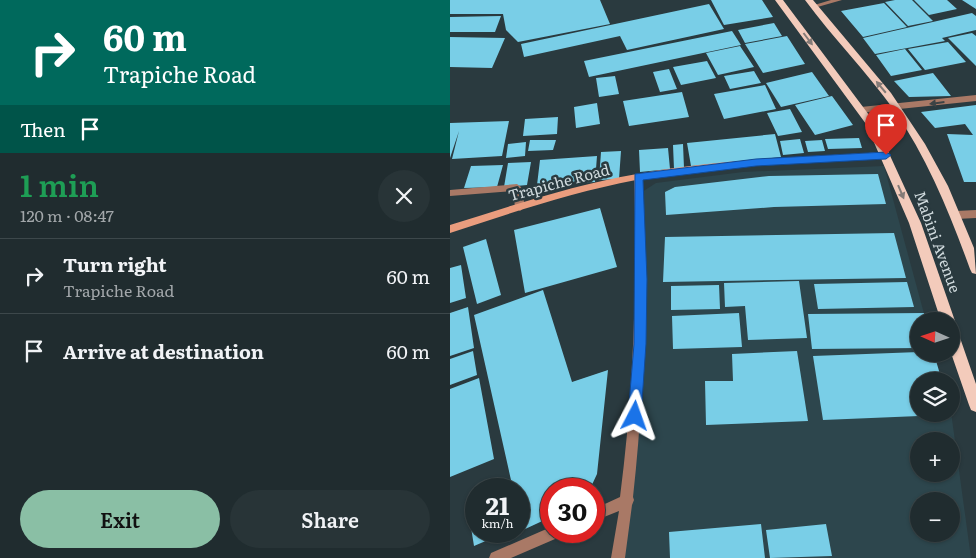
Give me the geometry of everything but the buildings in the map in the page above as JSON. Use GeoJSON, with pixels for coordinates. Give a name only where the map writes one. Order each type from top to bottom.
{"type":"FeatureCollection","features":[{"type":"Feature","properties":{"kind":"main road","name":"Mabini Avenue"},"geometry":{"type":"LineString","coordinates":[[779,0],[870,123],[915,223],[945,312]]}},
{"type":"Feature","properties":{"kind":"main road","name":"Mabini Avenue"},"geometry":{"type":"LineString","coordinates":[[811,3],[897,107],[919,141],[956,215],[976,269]]}},
{"type":"Feature","properties":{"kind":"main road"},"geometry":{"type":"LineString","coordinates":[[960,358],[976,405]]}},
{"type":"Feature","properties":{"kind":"street"},"geometry":{"type":"LineString","coordinates":[[811,3],[839,0]]}},
{"type":"Feature","properties":{"kind":"street"},"geometry":{"type":"LineString","coordinates":[[861,110],[976,98]]}},
{"type":"Feature","properties":{"kind":"street","name":"Trapiche Road"},"geometry":{"type":"LineString","coordinates":[[450,228],[582,188],[638,177],[756,162],[886,155]]}},
{"type":"Feature","properties":{"kind":"street"},"geometry":{"type":"LineString","coordinates":[[618,558],[628,500],[640,344],[642,262],[638,177]]}},
{"type":"Feature","properties":{"kind":"street"},"geometry":{"type":"LineString","coordinates":[[450,192],[516,187],[520,207]]}},
{"type":"Feature","properties":{"kind":"street"},"geometry":{"type":"LineString","coordinates":[[956,215],[976,214]]}},
{"type":"Feature","properties":{"kind":"street"},"geometry":{"type":"LineString","coordinates":[[605,510],[628,500]]}},
{"type":"Feature","properties":{"kind":"street"},"geometry":{"type":"LineString","coordinates":[[496,558],[540,539]]}},
{"type":"Feature","properties":{"kind":"shaded area"},"geometry":{"type":"Polygon","coordinates":[[[884,166],[924,312],[910,312],[910,362],[936,362],[939,372],[910,372],[910,422],[952,422],[954,432],[910,432],[910,482],[960,482],[960,478],[971,558],[617,558],[632,452],[639,194],[656,183],[743,172],[884,166]]]}},
{"type":"Feature","properties":{"kind":"route"},"geometry":{"type":"LineString","coordinates":[[635,416],[640,344],[642,262],[638,177],[756,162],[886,155]]}}]}
